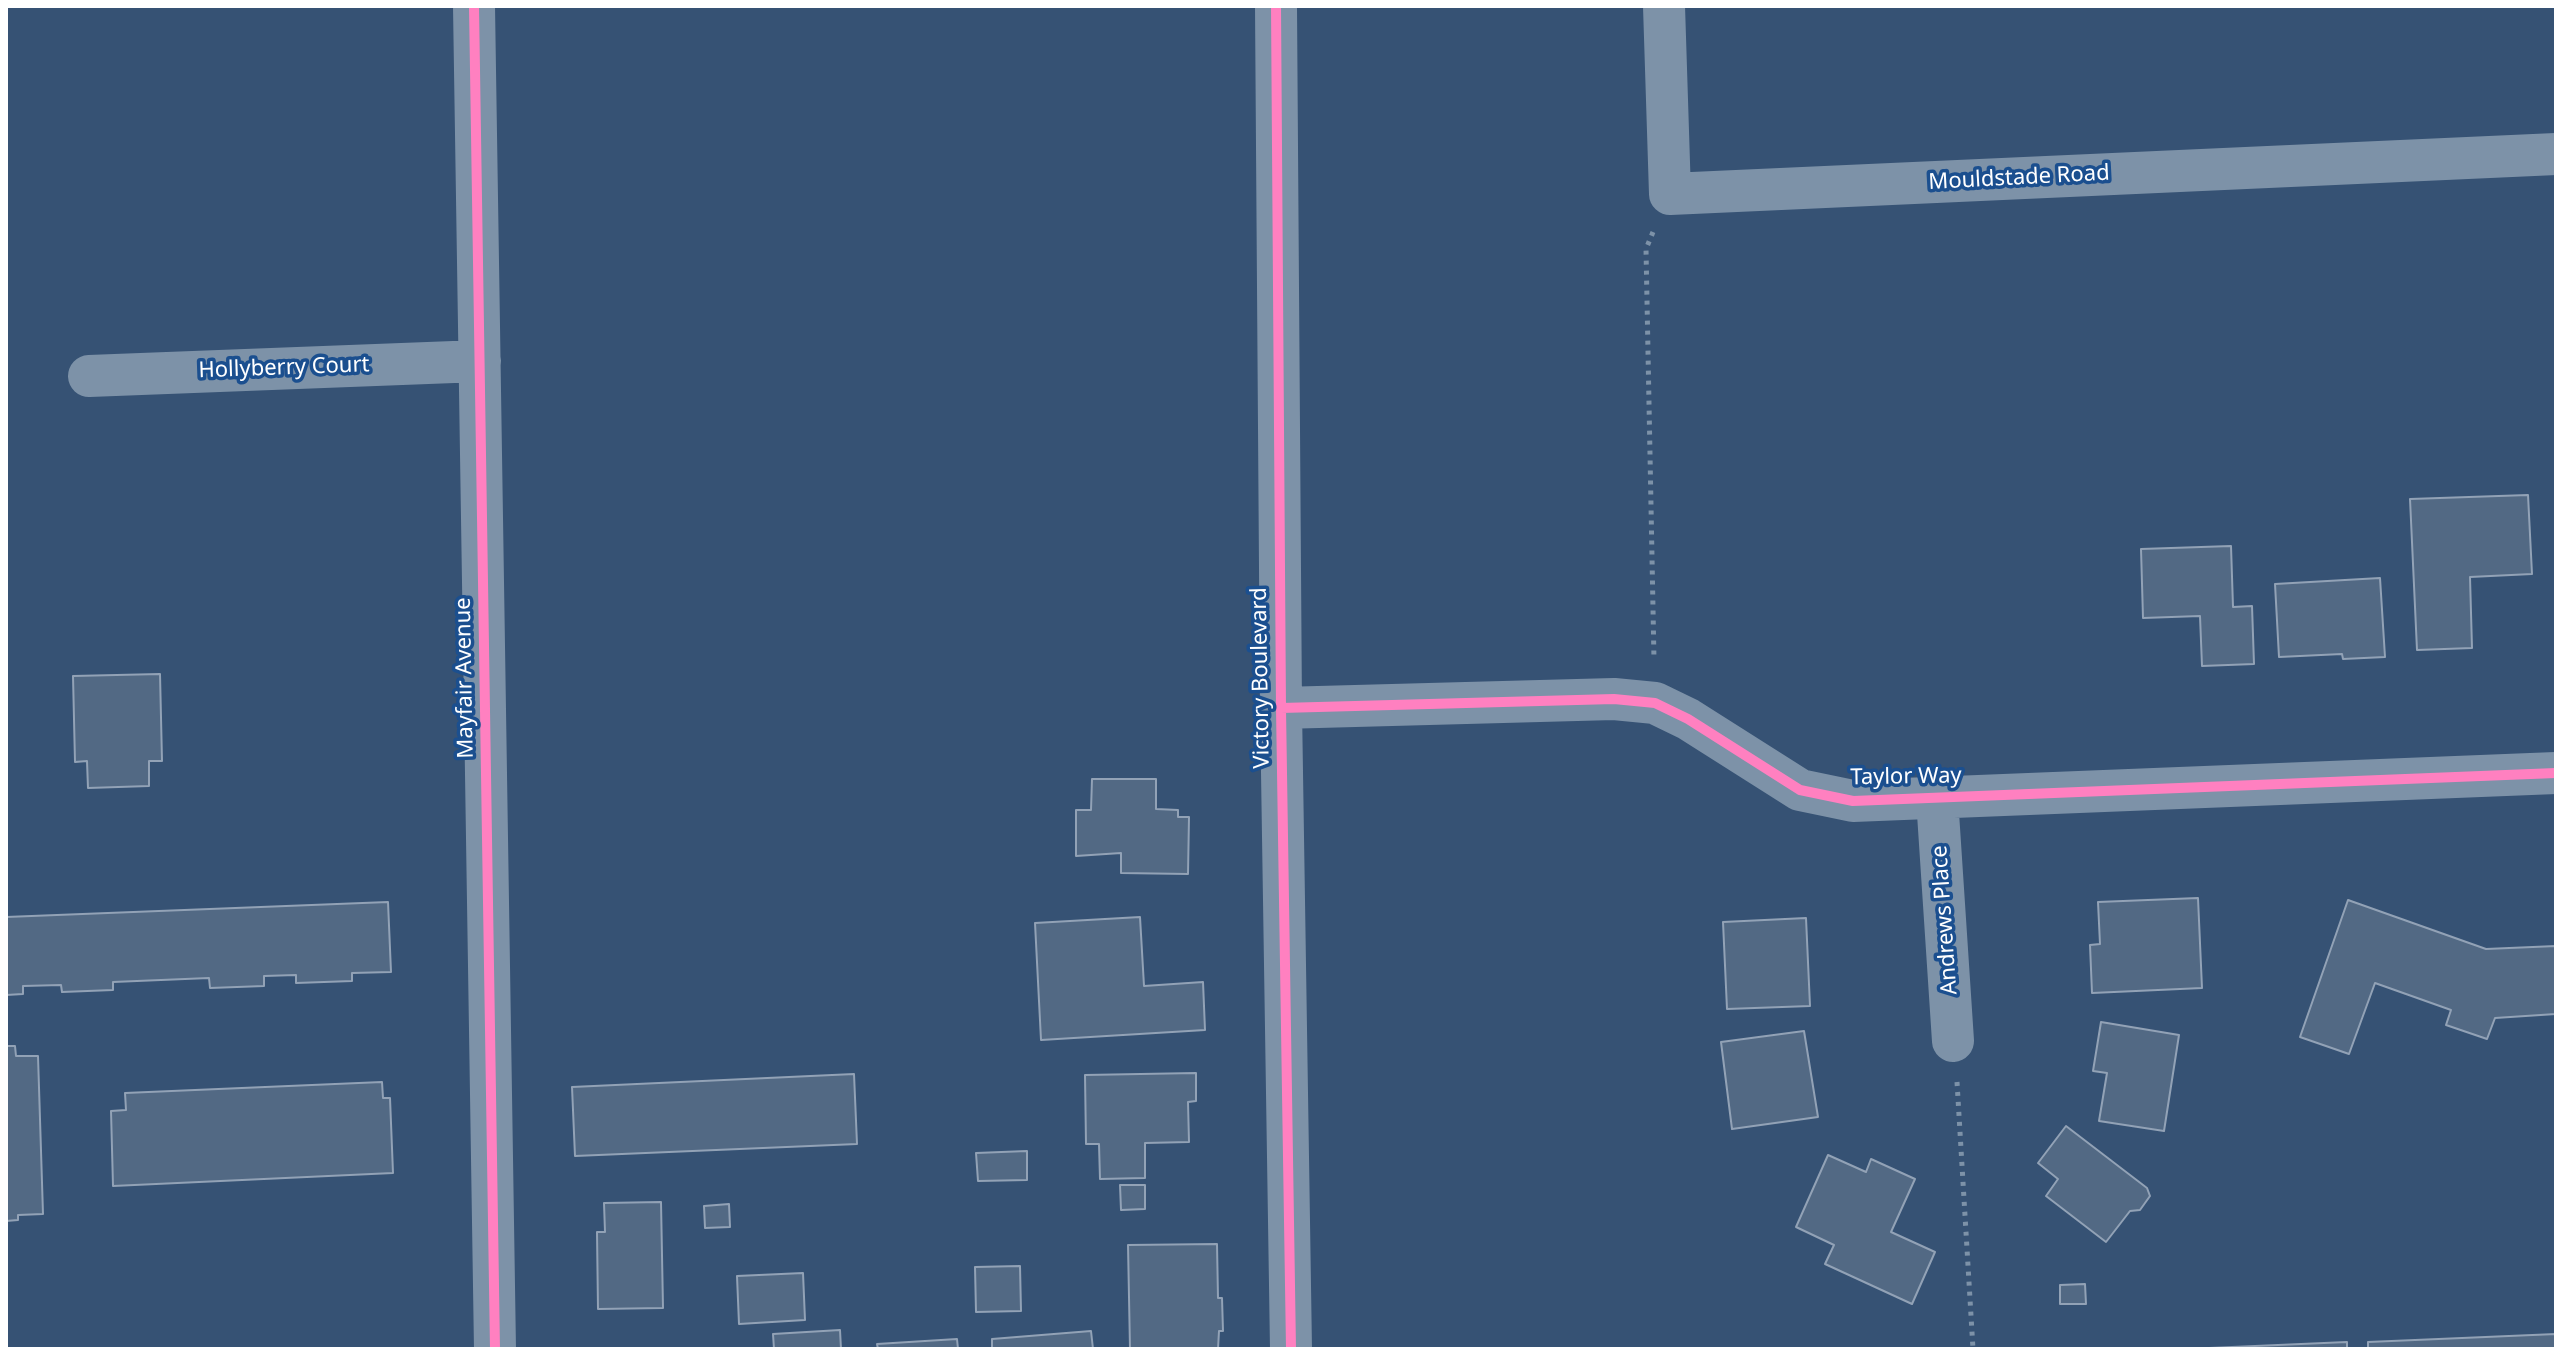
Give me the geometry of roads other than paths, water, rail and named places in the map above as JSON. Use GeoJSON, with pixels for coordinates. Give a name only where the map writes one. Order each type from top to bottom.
{"type":"FeatureCollection","features":[{"type":"Feature","properties":{"kind":"street","name":"Mayfair Avenue"},"geometry":{"type":"LineString","coordinates":[[474,6],[495,1349]]}},
{"type":"Feature","properties":{"kind":"street","name":"Victory Boulevard"},"geometry":{"type":"LineString","coordinates":[[1276,6],[1281,708],[1291,1349]]}},
{"type":"Feature","properties":{"kind":"street","name":"Mouldstade Road"},"geometry":{"type":"LineString","coordinates":[[1664,6],[1670,194],[2556,154]]}},
{"type":"Feature","properties":{"kind":"street","name":"Hollyberry Court"},"geometry":{"type":"LineString","coordinates":[[89,376],[480,361]]}},
{"type":"Feature","properties":{"kind":"street","name":"Taylor Way"},"geometry":{"type":"LineString","coordinates":[[1281,708],[1614,699],[1655,703],[1688,719],[1800,790],[1853,801],[2556,773]]}},
{"type":"Feature","properties":{"kind":"street","name":"Andrews Place"},"geometry":{"type":"LineString","coordinates":[[1937,798],[1953,1041]]}}]}
